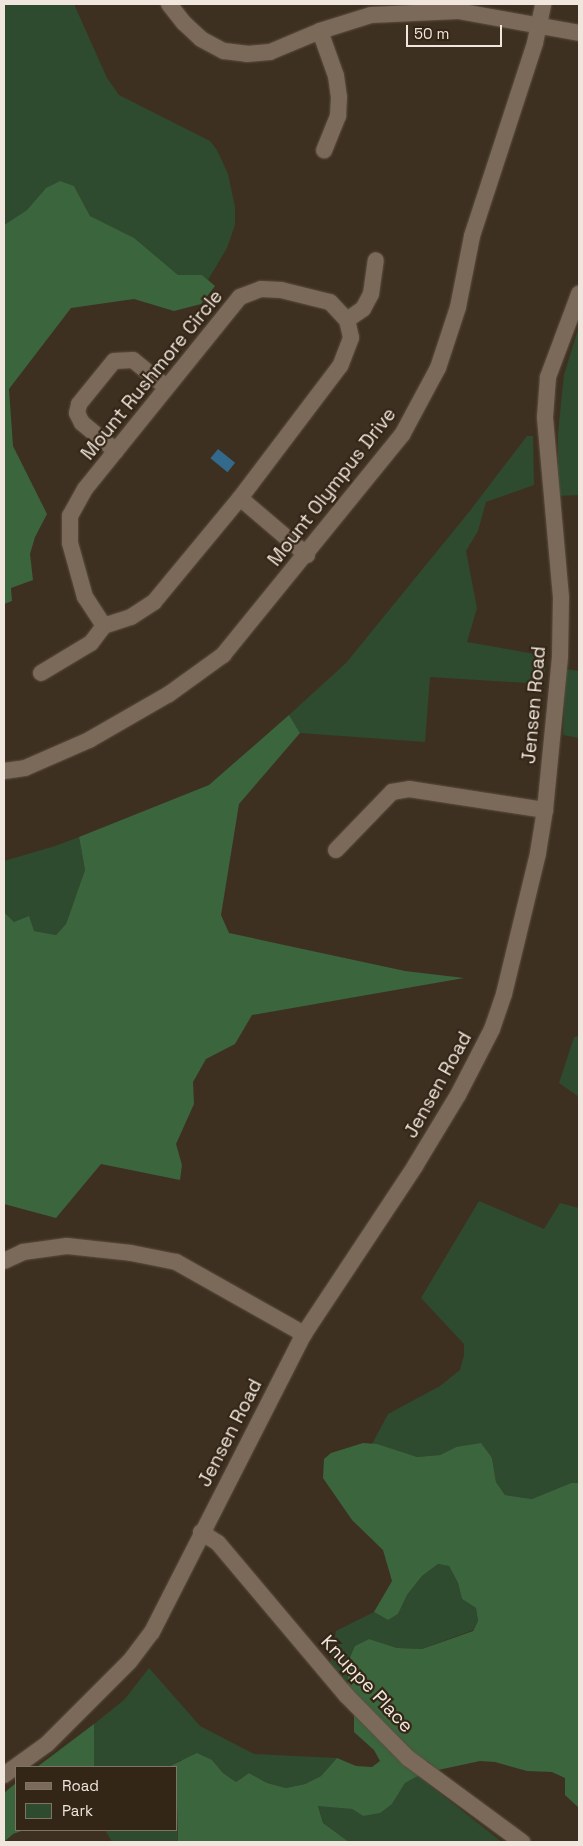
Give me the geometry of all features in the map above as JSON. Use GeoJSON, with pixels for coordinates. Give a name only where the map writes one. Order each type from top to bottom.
{"type":"FeatureCollection","features":[{"type":"Feature","properties":{"kind":"street"},"geometry":{"type":"LineString","coordinates":[[169,4],[200,39],[224,51],[247,54],[270,52],[320,31],[371,15],[458,11],[579,33]]}},
{"type":"Feature","properties":{"kind":"street","name":"Mount Olympus Drive"},"geometry":{"type":"LineString","coordinates":[[4,771],[26,768],[89,740],[169,694],[223,655],[307,555],[402,435],[438,368],[458,307],[472,236],[540,26],[543,4]]}},
{"type":"Feature","properties":{"kind":"street"},"geometry":{"type":"LineString","coordinates":[[320,31],[336,76],[339,97],[338,116],[324,150]]}},
{"type":"Feature","properties":{"kind":"street"},"geometry":{"type":"LineString","coordinates":[[41,673],[90,642],[104,626],[131,617],[154,602],[240,498],[340,366],[351,338],[347,320],[363,309],[371,294],[376,260]]}},
{"type":"Feature","properties":{"kind":"street","name":"Mount Rushmore Circle"},"geometry":{"type":"LineString","coordinates":[[104,626],[85,597],[70,543],[70,516],[85,489],[166,387],[240,297],[261,289],[281,290],[330,302],[347,320]]}},
{"type":"Feature","properties":{"kind":"street","name":"Jensen Road"},"geometry":{"type":"LineString","coordinates":[[16,1766],[47,1744],[130,1661],[152,1632],[304,1334],[415,1166],[458,1095],[492,1029],[504,994],[538,853],[545,810],[560,656],[561,598],[545,417],[548,377],[579,294]]}},
{"type":"Feature","properties":{"kind":"street"},"geometry":{"type":"LineString","coordinates":[[116,451],[82,423],[78,412],[79,404],[114,361],[133,360],[166,387]]}},
{"type":"Feature","properties":{"kind":"street"},"geometry":{"type":"LineString","coordinates":[[240,498],[307,555]]}},
{"type":"Feature","properties":{"kind":"street"},"geometry":{"type":"LineString","coordinates":[[336,850],[392,792],[409,789],[545,810]]}},
{"type":"Feature","properties":{"kind":"street"},"geometry":{"type":"LineString","coordinates":[[4,1261],[23,1252],[67,1246],[176,1262],[304,1334]]}},
{"type":"Feature","properties":{"kind":"street","name":"Knuppe Place"},"geometry":{"type":"LineString","coordinates":[[202,1532],[223,1550],[347,1696],[408,1758],[522,1842]]}},
{"type":"Feature","properties":{"kind":"street","name":"Jensen Road"},"geometry":{"type":"LineString","coordinates":[[4,1775],[15,1767]]}},
{"type":"Feature","properties":{"kind":"green space"},"geometry":{"type":"Polygon","coordinates":[[[4,4],[74,4],[107,78],[119,95],[210,141],[217,150],[228,174],[235,207],[235,225],[227,248],[208,280],[202,275],[178,275],[156,257],[90,216],[74,186],[46,188],[27,210],[4,225],[4,4]]]}},
{"type":"Feature","properties":{"kind":"green space"},"geometry":{"type":"Polygon","coordinates":[[[60,181],[74,186],[90,216],[134,238],[178,275],[202,275],[215,286],[201,304],[174,311],[134,299],[71,308],[9,389],[13,446],[47,514],[35,537],[30,554],[33,580],[11,588],[12,601],[4,604],[4,225],[27,210],[46,188],[60,181]]]}},
{"type":"Feature","properties":{"kind":"green space"},"geometry":{"type":"Polygon","coordinates":[[[579,326],[579,495],[558,496],[558,433],[564,375],[579,326]]]}},
{"type":"Feature","properties":{"kind":"green space"},"geometry":{"type":"Polygon","coordinates":[[[527,436],[533,436],[534,485],[486,502],[478,531],[466,551],[477,608],[467,642],[546,656],[544,684],[430,677],[425,742],[300,733],[289,715],[346,663],[469,512],[527,436]]]}},
{"type":"Feature","properties":{"kind":"green space"},"geometry":{"type":"Polygon","coordinates":[[[566,669],[579,671],[579,738],[563,735],[566,669]]]}},
{"type":"Feature","properties":{"kind":"green space"},"geometry":{"type":"Polygon","coordinates":[[[289,715],[300,733],[239,804],[221,915],[229,933],[405,971],[464,978],[252,1015],[235,1044],[206,1059],[193,1082],[194,1104],[176,1144],[182,1165],[180,1180],[101,1164],[56,1218],[4,1204],[4,912],[14,922],[29,916],[34,931],[56,935],[66,924],[85,870],[79,837],[209,785],[289,715]]]}},
{"type":"Feature","properties":{"kind":"green space"},"geometry":{"type":"Polygon","coordinates":[[[79,837],[85,870],[66,924],[56,935],[34,931],[14,922],[4,912],[4,861],[79,837]]]}},
{"type":"Feature","properties":{"kind":"green space"},"geometry":{"type":"Polygon","coordinates":[[[579,1036],[579,1097],[559,1083],[574,1037],[579,1036]]]}},
{"type":"Feature","properties":{"kind":"green space"},"geometry":{"type":"Polygon","coordinates":[[[479,1201],[544,1229],[560,1203],[579,1208],[579,1483],[571,1483],[532,1499],[505,1495],[496,1482],[492,1458],[456,1447],[440,1455],[417,1457],[372,1444],[388,1414],[440,1386],[460,1370],[464,1355],[464,1344],[421,1298],[479,1201]]]}},
{"type":"Feature","properties":{"kind":"green space"},"geometry":{"type":"Polygon","coordinates":[[[363,1443],[377,1444],[417,1457],[440,1455],[456,1447],[481,1443],[492,1458],[496,1482],[505,1495],[532,1499],[571,1483],[579,1483],[579,1808],[565,1795],[565,1778],[552,1772],[527,1771],[495,1762],[480,1761],[438,1770],[427,1761],[418,1776],[405,1783],[392,1804],[380,1813],[363,1816],[352,1809],[318,1806],[323,1823],[349,1842],[178,1842],[178,1766],[170,1766],[197,1753],[212,1760],[223,1773],[236,1782],[249,1773],[267,1783],[286,1788],[305,1784],[321,1776],[337,1758],[356,1766],[372,1767],[380,1761],[374,1750],[354,1732],[354,1702],[348,1684],[348,1662],[355,1646],[369,1639],[397,1648],[422,1649],[473,1631],[478,1621],[476,1608],[462,1599],[458,1583],[449,1566],[438,1564],[422,1576],[407,1595],[398,1614],[388,1620],[374,1612],[392,1581],[383,1550],[352,1520],[323,1478],[324,1459],[331,1453],[363,1443]]]}},
{"type":"Feature","properties":{"kind":"green space"},"geometry":{"type":"Polygon","coordinates":[[[438,1564],[449,1566],[458,1583],[462,1599],[476,1608],[478,1621],[473,1630],[422,1649],[397,1648],[369,1639],[348,1662],[348,1684],[330,1663],[336,1631],[374,1612],[388,1620],[398,1614],[407,1595],[422,1576],[438,1564]]]}},
{"type":"Feature","properties":{"kind":"green space"},"geometry":{"type":"Polygon","coordinates":[[[149,1668],[200,1726],[254,1754],[337,1758],[321,1776],[305,1784],[286,1788],[267,1783],[249,1773],[236,1782],[223,1773],[212,1760],[181,1760],[170,1766],[94,1766],[94,1724],[124,1700],[149,1668]]]}},
{"type":"Feature","properties":{"kind":"green space"},"geometry":{"type":"Polygon","coordinates":[[[94,1724],[94,1766],[38,1766],[94,1724]]]}},
{"type":"Feature","properties":{"kind":"green space"},"geometry":{"type":"Polygon","coordinates":[[[418,1776],[502,1842],[349,1842],[323,1823],[318,1805],[352,1809],[363,1816],[392,1804],[405,1783],[418,1776]]]}},
{"type":"Feature","properties":{"kind":"green space"},"geometry":{"type":"Polygon","coordinates":[[[15,1784],[15,1831],[21,1831],[13,1834],[4,1842],[4,1793],[15,1784]]]}},
{"type":"Feature","properties":{"kind":"green space"},"geometry":{"type":"Polygon","coordinates":[[[106,1831],[177,1831],[178,1842],[112,1842],[106,1831]]]}},
{"type":"Feature","properties":{"kind":"water"},"geometry":{"type":"Polygon","coordinates":[[[218,449],[235,463],[228,472],[210,458],[218,449]]]}}]}
